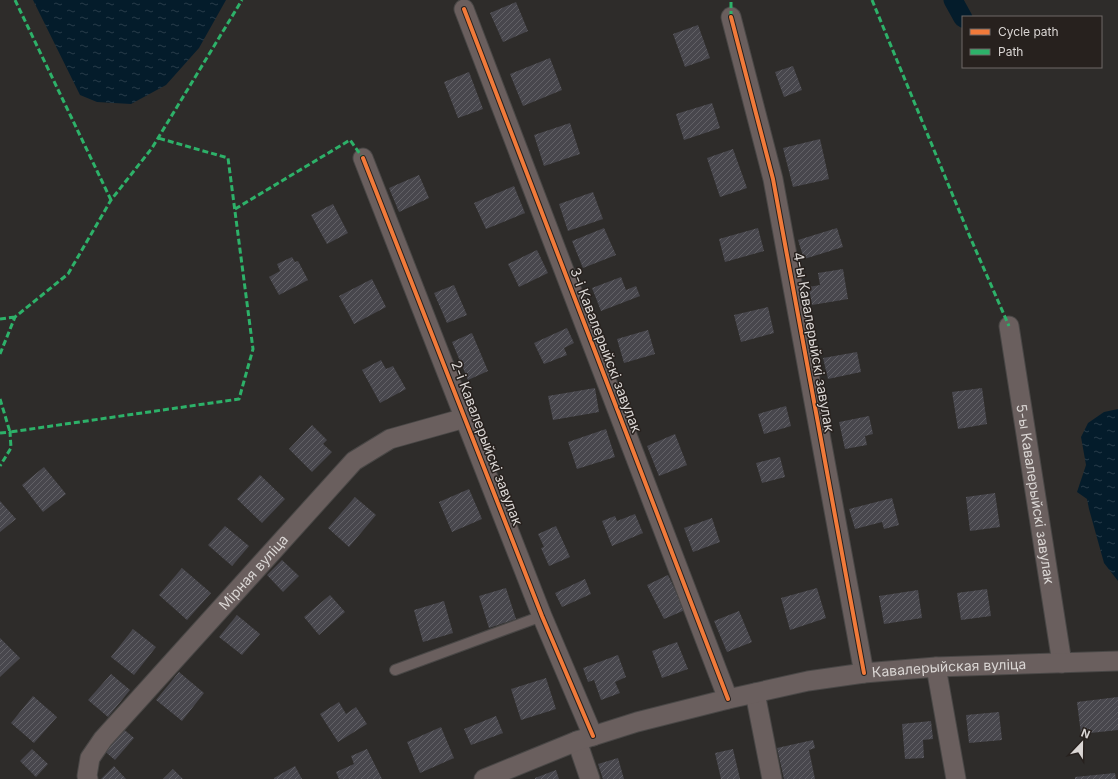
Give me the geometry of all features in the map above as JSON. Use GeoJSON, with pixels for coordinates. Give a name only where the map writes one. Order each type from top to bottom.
{"type":"FeatureCollection","features":[{"type":"Feature","properties":{"kind":"street","name":"3-і Кавалерыйскі завулак"},"geometry":{"type":"LineString","coordinates":[[464,9],[728,699]]}},
{"type":"Feature","properties":{"kind":"street","name":"4-ы Кавалерыйскі завулак"},"geometry":{"type":"LineString","coordinates":[[731,17],[773,179],[864,673]]}},
{"type":"Feature","properties":{"kind":"street","name":"2-і Кавалерыйскі завулак"},"geometry":{"type":"LineString","coordinates":[[364,158],[542,616],[585,738],[590,779]]}},
{"type":"Feature","properties":{"kind":"street","name":"5-ы Кавалерыйскі завулак"},"geometry":{"type":"LineString","coordinates":[[1009,326],[1062,663]]}},
{"type":"Feature","properties":{"kind":"street","name":"Мірная вуліца"},"geometry":{"type":"LineString","coordinates":[[88,779],[87,776],[90,758],[103,739],[354,461],[390,438],[465,418]]}},
{"type":"Feature","properties":{"kind":"street","name":"Кавалерыйская вуліца"},"geometry":{"type":"LineString","coordinates":[[484,779],[585,738],[637,722],[728,699],[808,682],[864,673],[936,667],[1118,661]]}},
{"type":"Feature","properties":{"kind":"street"},"geometry":{"type":"LineString","coordinates":[[936,667],[956,779]]}},
{"type":"Feature","properties":{"kind":"street"},"geometry":{"type":"LineString","coordinates":[[755,693],[772,779]]}},
{"type":"Feature","properties":{"kind":"lane"},"geometry":{"type":"LineString","coordinates":[[395,670],[542,616]]}},
{"type":"Feature","properties":{"kind":"water"},"geometry":{"type":"Polygon","coordinates":[[[33,0],[226,0],[199,48],[166,85],[131,104],[97,102],[80,95],[33,0]]]}},
{"type":"Feature","properties":{"kind":"water"},"geometry":{"type":"Polygon","coordinates":[[[1118,409],[1118,581],[1104,563],[1087,499],[1077,492],[1086,465],[1081,437],[1088,423],[1104,412],[1118,409]]]}},
{"type":"Feature","properties":{"kind":"building"},"geometry":{"type":"Polygon","coordinates":[[[516,2],[528,31],[503,42],[490,13],[516,2]]]}},
{"type":"Feature","properties":{"kind":"building"},"geometry":{"type":"Polygon","coordinates":[[[698,25],[710,58],[685,67],[673,34],[698,25]]]}},
{"type":"Feature","properties":{"kind":"building"},"geometry":{"type":"Polygon","coordinates":[[[550,58],[562,90],[523,106],[510,74],[550,58]]]}},
{"type":"Feature","properties":{"kind":"building"},"geometry":{"type":"Polygon","coordinates":[[[793,66],[802,90],[784,97],[775,72],[793,66]]]}},
{"type":"Feature","properties":{"kind":"building"},"geometry":{"type":"Polygon","coordinates":[[[469,72],[483,109],[458,118],[444,82],[469,72]]]}},
{"type":"Feature","properties":{"kind":"building"},"geometry":{"type":"Polygon","coordinates":[[[712,103],[720,128],[684,140],[676,114],[712,103]]]}},
{"type":"Feature","properties":{"kind":"building"},"geometry":{"type":"Polygon","coordinates":[[[570,123],[580,154],[544,166],[534,135],[570,123]]]}},
{"type":"Feature","properties":{"kind":"building"},"geometry":{"type":"Polygon","coordinates":[[[820,139],[829,179],[793,187],[783,148],[820,139]]]}},
{"type":"Feature","properties":{"kind":"building"},"geometry":{"type":"Polygon","coordinates":[[[733,149],[747,188],[720,197],[707,158],[733,149]]]}},
{"type":"Feature","properties":{"kind":"building"},"geometry":{"type":"Polygon","coordinates":[[[419,175],[429,198],[399,212],[389,188],[419,175]]]}},
{"type":"Feature","properties":{"kind":"building"},"geometry":{"type":"Polygon","coordinates":[[[514,186],[525,213],[486,229],[474,203],[514,186]]]}},
{"type":"Feature","properties":{"kind":"building"},"geometry":{"type":"Polygon","coordinates":[[[593,192],[603,219],[568,231],[559,204],[593,192]]]}},
{"type":"Feature","properties":{"kind":"building"},"geometry":{"type":"Polygon","coordinates":[[[333,204],[348,233],[327,244],[311,215],[333,204]]]}},
{"type":"Feature","properties":{"kind":"building"},"geometry":{"type":"Polygon","coordinates":[[[604,228],[616,255],[583,268],[572,241],[604,228]]]}},
{"type":"Feature","properties":{"kind":"building"},"geometry":{"type":"Polygon","coordinates":[[[758,228],[764,251],[725,262],[719,239],[758,228]]]}},
{"type":"Feature","properties":{"kind":"building"},"geometry":{"type":"Polygon","coordinates":[[[837,228],[843,247],[804,259],[798,240],[837,228]]]}},
{"type":"Feature","properties":{"kind":"building"},"geometry":{"type":"Polygon","coordinates":[[[537,250],[548,273],[519,287],[508,264],[537,250]]]}},
{"type":"Feature","properties":{"kind":"building"},"geometry":{"type":"Polygon","coordinates":[[[292,257],[295,262],[298,261],[308,280],[279,295],[269,277],[280,271],[277,264],[292,257]]]}},
{"type":"Feature","properties":{"kind":"building"},"geometry":{"type":"Polygon","coordinates":[[[843,269],[848,299],[812,305],[809,287],[820,285],[818,273],[843,269]]]}},
{"type":"Feature","properties":{"kind":"building"},"geometry":{"type":"Polygon","coordinates":[[[621,277],[626,290],[636,286],[640,296],[601,311],[592,288],[621,277]]]}},
{"type":"Feature","properties":{"kind":"building"},"geometry":{"type":"Polygon","coordinates":[[[372,279],[386,307],[354,324],[339,296],[372,279]]]}},
{"type":"Feature","properties":{"kind":"building"},"geometry":{"type":"Polygon","coordinates":[[[454,285],[467,315],[447,323],[434,293],[454,285]]]}},
{"type":"Feature","properties":{"kind":"building"},"geometry":{"type":"Polygon","coordinates":[[[768,307],[774,333],[741,342],[734,315],[768,307]]]}},
{"type":"Feature","properties":{"kind":"building"},"geometry":{"type":"Polygon","coordinates":[[[567,328],[574,343],[564,348],[567,355],[544,364],[534,343],[567,328]]]}},
{"type":"Feature","properties":{"kind":"building"},"geometry":{"type":"Polygon","coordinates":[[[648,330],[655,354],[624,363],[617,339],[648,330]]]}},
{"type":"Feature","properties":{"kind":"building"},"geometry":{"type":"Polygon","coordinates":[[[472,333],[488,371],[468,380],[452,342],[472,333]]]}},
{"type":"Feature","properties":{"kind":"building"},"geometry":{"type":"Polygon","coordinates":[[[857,352],[861,372],[828,379],[823,358],[857,352]]]}},
{"type":"Feature","properties":{"kind":"building"},"geometry":{"type":"Polygon","coordinates":[[[381,360],[386,369],[393,366],[406,389],[380,403],[362,370],[381,360]]]}},
{"type":"Feature","properties":{"kind":"building"},"geometry":{"type":"Polygon","coordinates":[[[595,388],[599,412],[553,420],[548,396],[595,388]]]}},
{"type":"Feature","properties":{"kind":"building"},"geometry":{"type":"Polygon","coordinates":[[[982,388],[987,424],[958,429],[952,392],[982,388]]]}},
{"type":"Feature","properties":{"kind":"building"},"geometry":{"type":"Polygon","coordinates":[[[786,406],[791,426],[764,434],[758,414],[786,406]]]}},
{"type":"Feature","properties":{"kind":"building"},"geometry":{"type":"Polygon","coordinates":[[[869,416],[873,434],[865,436],[867,445],[845,449],[839,422],[869,416]]]}},
{"type":"Feature","properties":{"kind":"building"},"geometry":{"type":"Polygon","coordinates":[[[312,425],[327,440],[323,444],[332,452],[312,472],[289,449],[312,425]]]}},
{"type":"Feature","properties":{"kind":"building"},"geometry":{"type":"Polygon","coordinates":[[[606,429],[615,457],[577,469],[568,442],[606,429]]]}},
{"type":"Feature","properties":{"kind":"building"},"geometry":{"type":"Polygon","coordinates":[[[675,434],[687,465],[659,476],[647,446],[675,434]]]}},
{"type":"Feature","properties":{"kind":"building"},"geometry":{"type":"Polygon","coordinates":[[[780,457],[785,477],[762,483],[756,463],[780,457]]]}},
{"type":"Feature","properties":{"kind":"building"},"geometry":{"type":"Polygon","coordinates":[[[44,467],[66,494],[43,512],[22,485],[44,467]]]}},
{"type":"Feature","properties":{"kind":"building"},"geometry":{"type":"Polygon","coordinates":[[[260,475],[285,499],[262,523],[237,499],[260,475]]]}},
{"type":"Feature","properties":{"kind":"building"},"geometry":{"type":"Polygon","coordinates":[[[469,489],[482,519],[452,532],[439,502],[469,489]]]}},
{"type":"Feature","properties":{"kind":"building"},"geometry":{"type":"Polygon","coordinates":[[[995,493],[1000,527],[970,531],[966,497],[995,493]]]}},
{"type":"Feature","properties":{"kind":"building"},"geometry":{"type":"Polygon","coordinates":[[[355,497],[376,515],[349,547],[328,528],[355,497]]]}},
{"type":"Feature","properties":{"kind":"building"},"geometry":{"type":"Polygon","coordinates":[[[892,498],[899,525],[884,529],[882,522],[855,529],[849,509],[892,498]]]}},
{"type":"Feature","properties":{"kind":"building"},"geometry":{"type":"Polygon","coordinates":[[[0,501],[16,519],[0,532],[0,501]]]}},
{"type":"Feature","properties":{"kind":"building"},"geometry":{"type":"Polygon","coordinates":[[[635,514],[643,533],[612,546],[602,521],[615,516],[617,521],[635,514]]]}},
{"type":"Feature","properties":{"kind":"building"},"geometry":{"type":"Polygon","coordinates":[[[712,518],[720,542],[693,552],[684,528],[712,518]]]}},
{"type":"Feature","properties":{"kind":"building"},"geometry":{"type":"Polygon","coordinates":[[[225,526],[249,546],[232,566],[208,545],[225,526]]]}},
{"type":"Feature","properties":{"kind":"building"},"geometry":{"type":"Polygon","coordinates":[[[556,526],[570,557],[549,566],[541,548],[544,547],[538,534],[556,526]]]}},
{"type":"Feature","properties":{"kind":"building"},"geometry":{"type":"Polygon","coordinates":[[[282,560],[299,576],[283,592],[267,575],[282,560]]]}},
{"type":"Feature","properties":{"kind":"building"},"geometry":{"type":"Polygon","coordinates":[[[182,568],[211,593],[187,620],[159,595],[182,568]]]}},
{"type":"Feature","properties":{"kind":"building"},"geometry":{"type":"Polygon","coordinates":[[[668,575],[685,610],[664,619],[647,585],[668,575]]]}},
{"type":"Feature","properties":{"kind":"building"},"geometry":{"type":"Polygon","coordinates":[[[585,579],[591,594],[562,607],[555,593],[585,579]]]}},
{"type":"Feature","properties":{"kind":"building"},"geometry":{"type":"Polygon","coordinates":[[[506,588],[516,619],[489,628],[479,596],[506,588]]]}},
{"type":"Feature","properties":{"kind":"building"},"geometry":{"type":"Polygon","coordinates":[[[817,588],[826,618],[790,630],[781,598],[817,588]]]}},
{"type":"Feature","properties":{"kind":"building"},"geometry":{"type":"Polygon","coordinates":[[[987,589],[991,616],[961,620],[957,593],[987,589]]]}},
{"type":"Feature","properties":{"kind":"building"},"geometry":{"type":"Polygon","coordinates":[[[918,590],[922,618],[884,624],[879,596],[918,590]]]}},
{"type":"Feature","properties":{"kind":"building"},"geometry":{"type":"Polygon","coordinates":[[[330,595],[345,612],[319,635],[304,617],[330,595]]]}},
{"type":"Feature","properties":{"kind":"building"},"geometry":{"type":"Polygon","coordinates":[[[444,601],[453,633],[423,642],[414,610],[444,601]]]}},
{"type":"Feature","properties":{"kind":"building"},"geometry":{"type":"Polygon","coordinates":[[[739,611],[752,642],[727,652],[714,621],[739,611]]]}},
{"type":"Feature","properties":{"kind":"building"},"geometry":{"type":"Polygon","coordinates":[[[237,615],[260,634],[242,655],[219,637],[237,615]]]}},
{"type":"Feature","properties":{"kind":"building"},"geometry":{"type":"Polygon","coordinates":[[[133,629],[156,647],[134,675],[111,657],[133,629]]]}},
{"type":"Feature","properties":{"kind":"building"},"geometry":{"type":"Polygon","coordinates":[[[0,638],[20,658],[0,677],[0,638]]]}},
{"type":"Feature","properties":{"kind":"building"},"geometry":{"type":"Polygon","coordinates":[[[677,642],[688,669],[662,678],[652,651],[677,642]]]}},
{"type":"Feature","properties":{"kind":"building"},"geometry":{"type":"Polygon","coordinates":[[[618,655],[626,677],[615,682],[620,693],[601,700],[594,680],[588,682],[583,668],[618,655]]]}},
{"type":"Feature","properties":{"kind":"building"},"geometry":{"type":"Polygon","coordinates":[[[179,672],[204,693],[182,721],[156,700],[179,672]]]}},
{"type":"Feature","properties":{"kind":"building"},"geometry":{"type":"Polygon","coordinates":[[[111,674],[130,690],[108,717],[88,700],[111,674]]]}},
{"type":"Feature","properties":{"kind":"building"},"geometry":{"type":"Polygon","coordinates":[[[546,678],[556,709],[521,720],[511,689],[546,678]]]}},
{"type":"Feature","properties":{"kind":"building"},"geometry":{"type":"Polygon","coordinates":[[[33,696],[57,717],[34,743],[11,723],[33,696]]]}},
{"type":"Feature","properties":{"kind":"building"},"geometry":{"type":"Polygon","coordinates":[[[1118,697],[1118,730],[1081,734],[1077,702],[1118,697]]]}},
{"type":"Feature","properties":{"kind":"building"},"geometry":{"type":"Polygon","coordinates":[[[339,702],[346,714],[356,707],[367,724],[338,742],[320,714],[339,702]]]}},
{"type":"Feature","properties":{"kind":"building"},"geometry":{"type":"Polygon","coordinates":[[[999,712],[1002,740],[969,743],[966,715],[999,712]]]}},
{"type":"Feature","properties":{"kind":"building"},"geometry":{"type":"Polygon","coordinates":[[[496,716],[503,733],[471,745],[464,729],[496,716]]]}},
{"type":"Feature","properties":{"kind":"building"},"geometry":{"type":"Polygon","coordinates":[[[931,721],[933,739],[923,740],[924,758],[905,759],[902,724],[931,721]]]}},
{"type":"Feature","properties":{"kind":"building"},"geometry":{"type":"Polygon","coordinates":[[[121,727],[134,738],[115,760],[102,749],[121,727]]]}},
{"type":"Feature","properties":{"kind":"building"},"geometry":{"type":"Polygon","coordinates":[[[441,727],[454,758],[420,773],[407,742],[441,727]]]}},
{"type":"Feature","properties":{"kind":"building"},"geometry":{"type":"Polygon","coordinates":[[[813,740],[815,748],[809,750],[815,779],[784,779],[777,748],[813,740]]]}},
{"type":"Feature","properties":{"kind":"building"},"geometry":{"type":"Polygon","coordinates":[[[32,749],[48,764],[36,777],[20,761],[32,749]]]}},
{"type":"Feature","properties":{"kind":"building"},"geometry":{"type":"Polygon","coordinates":[[[367,749],[382,779],[339,779],[336,772],[354,764],[351,756],[367,749]]]}},
{"type":"Feature","properties":{"kind":"building"},"geometry":{"type":"Polygon","coordinates":[[[733,749],[740,779],[721,779],[715,753],[733,749]]]}},
{"type":"Feature","properties":{"kind":"building"},"geometry":{"type":"Polygon","coordinates":[[[618,758],[624,779],[603,779],[598,764],[618,758]]]}},
{"type":"Feature","properties":{"kind":"building"},"geometry":{"type":"Polygon","coordinates":[[[114,766],[126,779],[101,779],[114,766]]]}},
{"type":"Feature","properties":{"kind":"building"},"geometry":{"type":"Polygon","coordinates":[[[295,766],[302,779],[274,779],[274,778],[295,766]]]}},
{"type":"Feature","properties":{"kind":"building"},"geometry":{"type":"Polygon","coordinates":[[[173,769],[183,779],[163,779],[173,769]]]}},
{"type":"Feature","properties":{"kind":"building"},"geometry":{"type":"Polygon","coordinates":[[[556,770],[559,779],[535,779],[535,778],[556,770]]]}},
{"type":"Feature","properties":{"kind":"building"},"geometry":{"type":"Polygon","coordinates":[[[1115,773],[1116,779],[1075,779],[1075,777],[1115,773]]]}},
{"type":"Feature","properties":{"kind":"waterway"},"geometry":{"type":"LineString","coordinates":[[953,0],[962,16]]}},
{"type":"Feature","properties":{"kind":"marked path"},"geometry":{"type":"LineString","coordinates":[[15,0],[111,200]]}},
{"type":"Feature","properties":{"kind":"marked path"},"geometry":{"type":"LineString","coordinates":[[0,354],[15,317],[68,274],[111,200],[152,148],[242,0]]}},
{"type":"Feature","properties":{"kind":"marked path"},"geometry":{"type":"LineString","coordinates":[[731,0],[731,17]]}},
{"type":"Feature","properties":{"kind":"marked path"},"geometry":{"type":"LineString","coordinates":[[872,0],[970,237],[1009,326]]}},
{"type":"Feature","properties":{"kind":"marked path"},"geometry":{"type":"LineString","coordinates":[[0,399],[10,432],[239,399],[253,349],[228,158],[158,138]]}},
{"type":"Feature","properties":{"kind":"marked path"},"geometry":{"type":"LineString","coordinates":[[235,209],[350,140],[363,158]]}},
{"type":"Feature","properties":{"kind":"marked path"},"geometry":{"type":"LineString","coordinates":[[0,319],[15,317]]}},
{"type":"Feature","properties":{"kind":"marked path"},"geometry":{"type":"LineString","coordinates":[[0,433],[10,432],[11,448],[0,466]]}},
{"type":"Feature","properties":{"kind":"cycle path"},"geometry":{"type":"LineString","coordinates":[[464,9],[728,699]]}},
{"type":"Feature","properties":{"kind":"cycle path"},"geometry":{"type":"LineString","coordinates":[[731,17],[773,179],[864,673]]}},
{"type":"Feature","properties":{"kind":"cycle path"},"geometry":{"type":"LineString","coordinates":[[363,158],[542,616],[593,736]]}}]}
